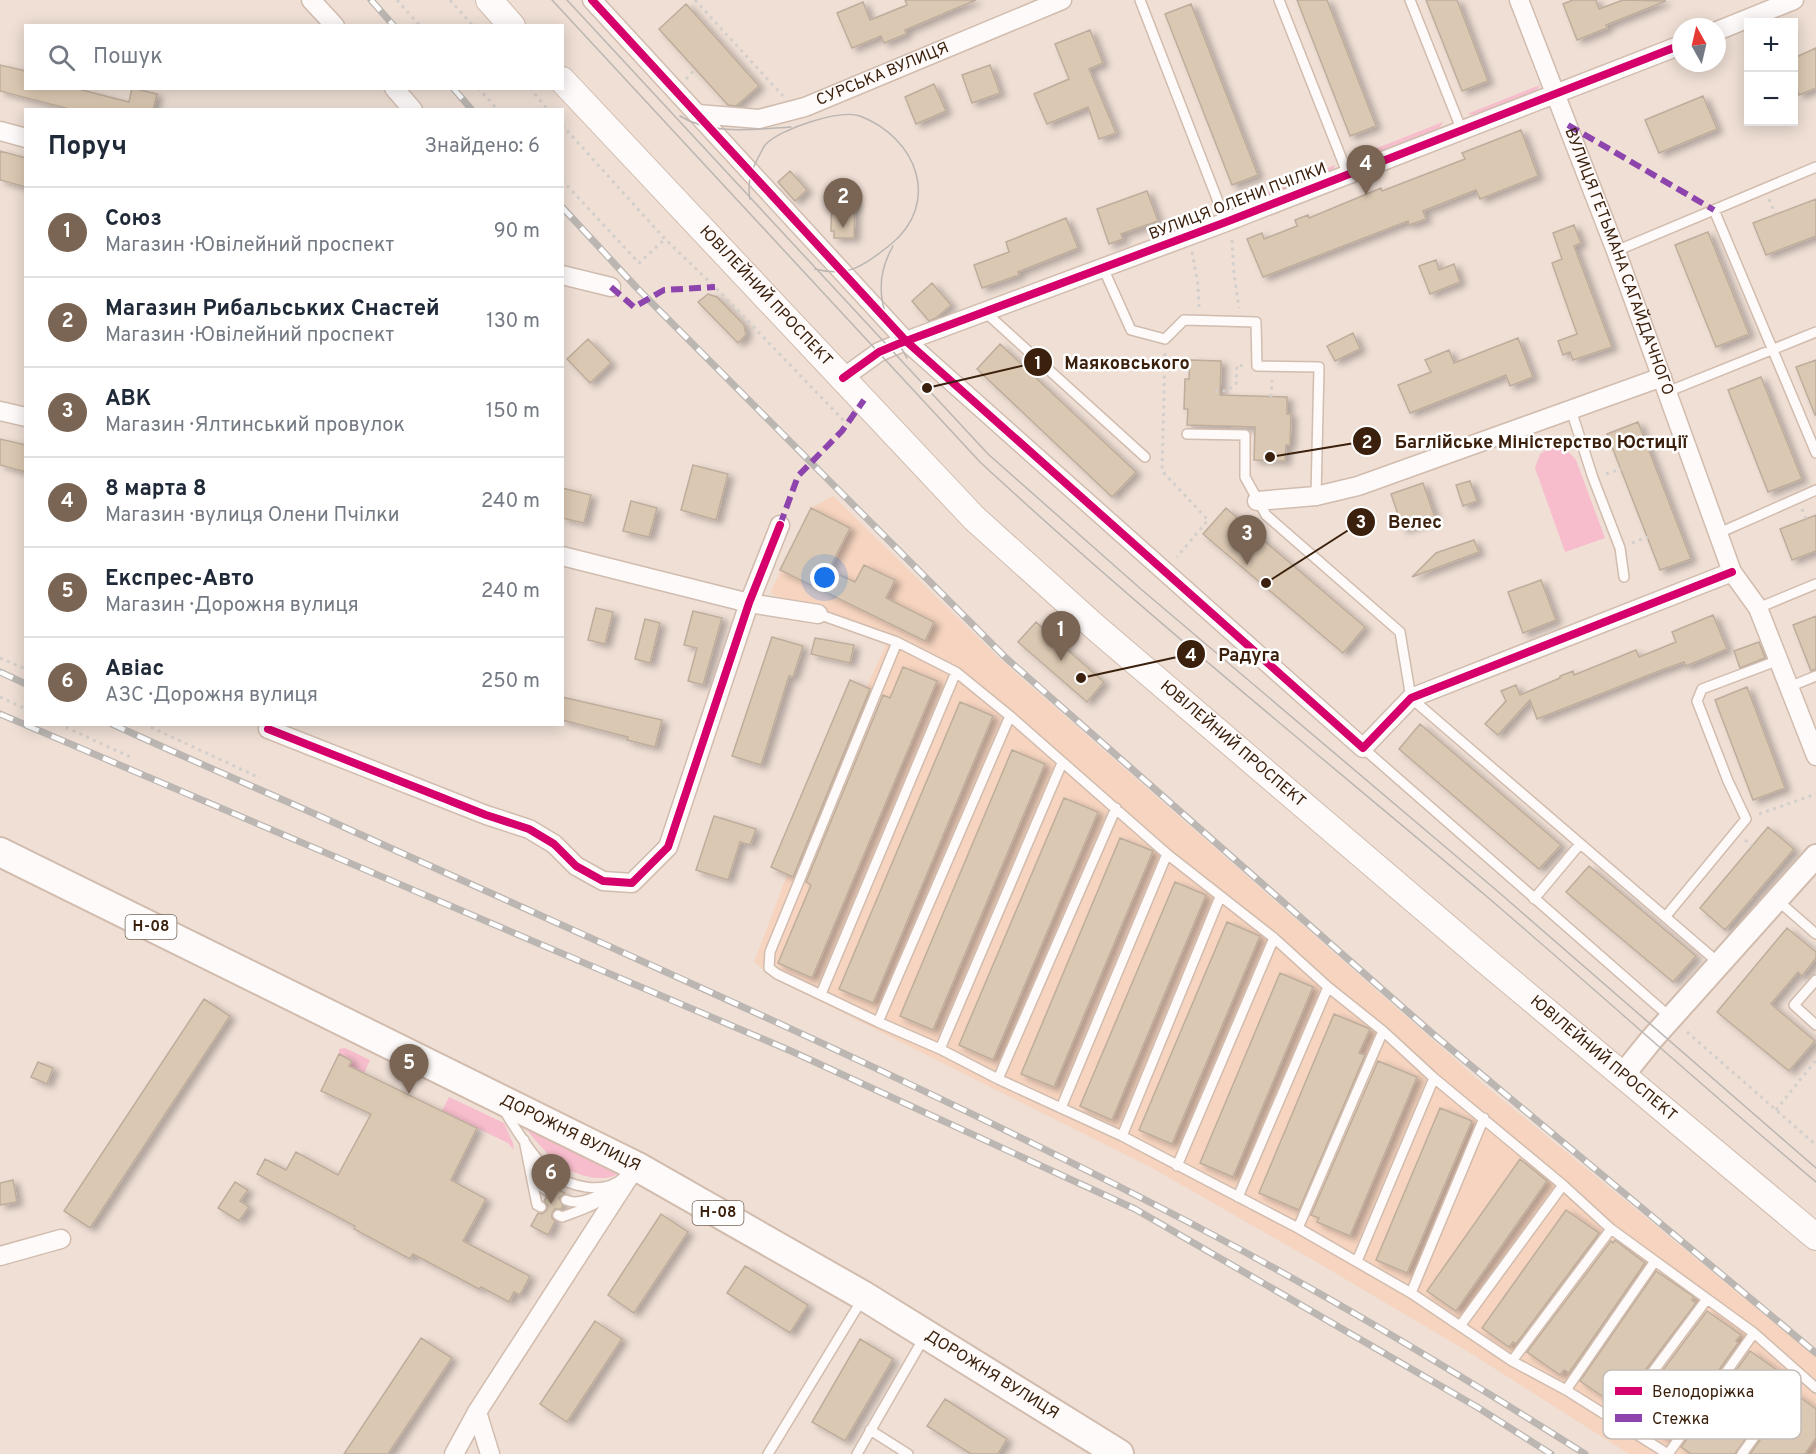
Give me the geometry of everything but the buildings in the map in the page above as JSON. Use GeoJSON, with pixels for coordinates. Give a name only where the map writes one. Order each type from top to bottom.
{"type":"FeatureCollection","features":[{"type":"Feature","properties":{"kind":"main road"},"geometry":{"type":"LineString","coordinates":[[489,0],[510,24]]}},
{"type":"Feature","properties":{"kind":"main road","name":"ЮВІЛЕЙНИЙ ПРОСПЕКТ"},"geometry":{"type":"LineString","coordinates":[[564,82],[974,518],[1087,619],[1622,1076],[1816,1237]]}},
{"type":"Feature","properties":{"kind":"main road","name":"ДОРОЖНЯ ВУЛИЦЯ"},"geometry":{"type":"LineString","coordinates":[[0,852],[495,1095],[629,1173],[864,1296],[1119,1454]]}},
{"type":"Feature","properties":{"kind":"street"},"geometry":{"type":"LineString","coordinates":[[311,0],[333,24]]}},
{"type":"Feature","properties":{"kind":"street"},"geometry":{"type":"LineString","coordinates":[[592,0],[906,341],[1363,748],[1411,698],[1732,572]]}},
{"type":"Feature","properties":{"kind":"street","name":"СУРСЬКА ВУЛИЦЯ"},"geometry":{"type":"LineString","coordinates":[[697,114],[759,119],[796,110],[1062,0]]}},
{"type":"Feature","properties":{"kind":"street","name":"ВУЛИЦЯ ГЕТЬМАНА САГАЙДАЧНОГО"},"geometry":{"type":"LineString","coordinates":[[1519,0],[1616,251],[1732,572],[1758,608],[1816,756]]}},
{"type":"Feature","properties":{"kind":"street"},"geometry":{"type":"LineString","coordinates":[[1726,27],[1794,0]]}},
{"type":"Feature","properties":{"kind":"street","name":"ВУЛИЦЯ ОЛЕНИ ПЧІЛКИ"},"geometry":{"type":"LineString","coordinates":[[843,378],[879,352],[906,341],[1226,222],[1672,49]]}},
{"type":"Feature","properties":{"kind":"street"},"geometry":{"type":"LineString","coordinates":[[396,90],[411,108]]}},
{"type":"Feature","properties":{"kind":"street"},"geometry":{"type":"LineString","coordinates":[[0,131],[24,137]]}},
{"type":"Feature","properties":{"kind":"street"},"geometry":{"type":"LineString","coordinates":[[564,275],[611,287]]}},
{"type":"Feature","properties":{"kind":"street"},"geometry":{"type":"LineString","coordinates":[[1257,501],[1316,496],[1358,486],[1570,410],[1664,384]]}},
{"type":"Feature","properties":{"kind":"street"},"geometry":{"type":"LineString","coordinates":[[0,411],[24,417]]}},
{"type":"Feature","properties":{"kind":"street"},"geometry":{"type":"LineString","coordinates":[[268,729],[529,829],[555,844],[576,866],[603,880],[632,883],[668,847],[749,603],[780,525]]}},
{"type":"Feature","properties":{"kind":"street"},"geometry":{"type":"LineString","coordinates":[[564,557],[749,603],[818,614]]}},
{"type":"Feature","properties":{"kind":"street"},"geometry":{"type":"LineString","coordinates":[[1622,1076],[1816,856]]}},
{"type":"Feature","properties":{"kind":"street"},"geometry":{"type":"LineString","coordinates":[[454,1454],[477,1412],[629,1173]]}},
{"type":"Feature","properties":{"kind":"street"},"geometry":{"type":"LineString","coordinates":[[0,1256],[61,1239]]}},
{"type":"Feature","properties":{"kind":"street"},"geometry":{"type":"LineString","coordinates":[[477,1412],[490,1454]]}},
{"type":"Feature","properties":{"kind":"lane"},"geometry":{"type":"LineString","coordinates":[[1140,0],[1226,222]]}},
{"type":"Feature","properties":{"kind":"lane"},"geometry":{"type":"LineString","coordinates":[[1279,0],[1348,175]]}},
{"type":"Feature","properties":{"kind":"lane"},"geometry":{"type":"LineString","coordinates":[[1410,0],[1462,131]]}},
{"type":"Feature","properties":{"kind":"lane"},"geometry":{"type":"LineString","coordinates":[[1616,251],[1816,167]]}},
{"type":"Feature","properties":{"kind":"lane"},"geometry":{"type":"LineString","coordinates":[[1714,210],[1816,453]]}},
{"type":"Feature","properties":{"kind":"lane"},"geometry":{"type":"LineString","coordinates":[[1103,268],[1131,330],[1165,339],[1184,320],[1256,322],[1257,366],[1319,367],[1316,496]]}},
{"type":"Feature","properties":{"kind":"lane"},"geometry":{"type":"LineString","coordinates":[[985,312],[1145,457]]}},
{"type":"Feature","properties":{"kind":"lane"},"geometry":{"type":"LineString","coordinates":[[1664,384],[1772,349],[1816,332]]}},
{"type":"Feature","properties":{"kind":"lane"},"geometry":{"type":"LineString","coordinates":[[1570,410],[1620,548],[1624,577]]}},
{"type":"Feature","properties":{"kind":"lane"},"geometry":{"type":"LineString","coordinates":[[1187,434],[1245,435],[1245,477],[1266,515],[1400,632],[1411,698],[1720,964]]}},
{"type":"Feature","properties":{"kind":"lane"},"geometry":{"type":"LineString","coordinates":[[1719,533],[1816,490]]}},
{"type":"Feature","properties":{"kind":"lane"},"geometry":{"type":"LineString","coordinates":[[1758,608],[1816,584]]}},
{"type":"Feature","properties":{"kind":"lane"},"geometry":{"type":"LineString","coordinates":[[818,614],[897,642],[956,672],[1010,716],[1167,854],[1274,938],[1434,1078],[1563,1185],[1611,1229],[1754,1333],[1795,1370]]}},
{"type":"Feature","properties":{"kind":"lane"},"geometry":{"type":"LineString","coordinates":[[897,642],[770,952],[769,968],[777,974],[1122,1136],[1298,1228],[1411,1293],[1512,1361],[1603,1412]]}},
{"type":"Feature","properties":{"kind":"lane"},"geometry":{"type":"LineString","coordinates":[[1666,916],[1746,819],[1728,781],[1697,701],[1702,689],[1779,660]]}},
{"type":"Feature","properties":{"kind":"lane"},"geometry":{"type":"LineString","coordinates":[[821,993],[956,672]]}},
{"type":"Feature","properties":{"kind":"lane"},"geometry":{"type":"LineString","coordinates":[[1789,687],[1816,676]]}},
{"type":"Feature","properties":{"kind":"lane"},"geometry":{"type":"LineString","coordinates":[[878,1022],[1010,716]]}},
{"type":"Feature","properties":{"kind":"lane"},"geometry":{"type":"LineString","coordinates":[[1363,748],[1671,1018]]}},
{"type":"Feature","properties":{"kind":"lane"},"geometry":{"type":"LineString","coordinates":[[940,1049],[1062,763]]}},
{"type":"Feature","properties":{"kind":"lane"},"geometry":{"type":"LineString","coordinates":[[998,1079],[1116,808]]}},
{"type":"Feature","properties":{"kind":"lane"},"geometry":{"type":"LineString","coordinates":[[1534,899],[1580,844]]}},
{"type":"Feature","properties":{"kind":"lane"},"geometry":{"type":"LineString","coordinates":[[1061,1108],[1167,854]]}},
{"type":"Feature","properties":{"kind":"lane"},"geometry":{"type":"LineString","coordinates":[[1122,1136],[1220,897]]}},
{"type":"Feature","properties":{"kind":"lane"},"geometry":{"type":"LineString","coordinates":[[1777,900],[1816,934]]}},
{"type":"Feature","properties":{"kind":"lane"},"geometry":{"type":"LineString","coordinates":[[1177,1166],[1274,938]]}},
{"type":"Feature","properties":{"kind":"lane"},"geometry":{"type":"LineString","coordinates":[[1816,980],[1794,1005],[1816,1025]]}},
{"type":"Feature","properties":{"kind":"lane"},"geometry":{"type":"LineString","coordinates":[[1238,1197],[1328,987]]}},
{"type":"Feature","properties":{"kind":"lane"},"geometry":{"type":"LineString","coordinates":[[1298,1228],[1383,1031]]}},
{"type":"Feature","properties":{"kind":"lane"},"geometry":{"type":"LineString","coordinates":[[1357,1261],[1434,1078]]}},
{"type":"Feature","properties":{"kind":"lane"},"geometry":{"type":"LineString","coordinates":[[495,1095],[523,1138],[549,1171],[574,1184],[605,1188],[629,1173]]}},
{"type":"Feature","properties":{"kind":"lane"},"geometry":{"type":"LineString","coordinates":[[1411,1293],[1484,1118]]}},
{"type":"Feature","properties":{"kind":"lane"},"geometry":{"type":"LineString","coordinates":[[523,1138],[543,1188],[549,1192]]}},
{"type":"Feature","properties":{"kind":"lane"},"geometry":{"type":"LineString","coordinates":[[523,1138],[537,1205],[541,1207]]}},
{"type":"Feature","properties":{"kind":"lane"},"geometry":{"type":"LineString","coordinates":[[566,1200],[570,1202],[588,1199],[604,1193],[629,1173]]}},
{"type":"Feature","properties":{"kind":"lane"},"geometry":{"type":"LineString","coordinates":[[558,1215],[562,1217],[605,1198],[629,1173]]}},
{"type":"Feature","properties":{"kind":"lane"},"geometry":{"type":"LineString","coordinates":[[1460,1326],[1563,1185]]}},
{"type":"Feature","properties":{"kind":"lane"},"geometry":{"type":"LineString","coordinates":[[1512,1361],[1611,1229]]}},
{"type":"Feature","properties":{"kind":"lane"},"geometry":{"type":"LineString","coordinates":[[1566,1390],[1655,1261]]}},
{"type":"Feature","properties":{"kind":"lane"},"geometry":{"type":"LineString","coordinates":[[768,1454],[864,1296]]}},
{"type":"Feature","properties":{"kind":"lane"},"geometry":{"type":"LineString","coordinates":[[1654,1370],[1707,1299]]}},
{"type":"Feature","properties":{"kind":"lane"},"geometry":{"type":"LineString","coordinates":[[1728,1370],[1754,1333]]}},
{"type":"Feature","properties":{"kind":"lane"},"geometry":{"type":"LineString","coordinates":[[856,1454],[927,1334]]}},
{"type":"Feature","properties":{"kind":"lane"},"geometry":{"type":"LineString","coordinates":[[1801,1376],[1816,1388]]}},
{"type":"Feature","properties":{"kind":"lane"},"geometry":{"type":"LineString","coordinates":[[870,1430],[908,1454]]}},
{"type":"Feature","properties":{"kind":"lane"},"geometry":{"type":"LineString","coordinates":[[1646,1439],[1668,1454],[1679,1439]]}},
{"type":"Feature","properties":{"kind":"lane"},"geometry":{"type":"LineString","coordinates":[[1742,1454],[1753,1439]]}},
{"type":"Feature","properties":{"kind":"path"},"geometry":{"type":"LineString","coordinates":[[397,0],[418,24]]}},
{"type":"Feature","properties":{"kind":"path"},"geometry":{"type":"LineString","coordinates":[[450,0],[471,24]]}},
{"type":"Feature","properties":{"kind":"path"},"geometry":{"type":"LineString","coordinates":[[695,0],[796,110]]}},
{"type":"Feature","properties":{"kind":"path"},"geometry":{"type":"LineString","coordinates":[[480,90],[496,108]]}},
{"type":"Feature","properties":{"kind":"path"},"geometry":{"type":"LineString","coordinates":[[532,90],[547,108]]}},
{"type":"Feature","properties":{"kind":"path"},"geometry":{"type":"LineString","coordinates":[[564,127],[665,239],[715,287],[847,424]]}},
{"type":"Feature","properties":{"kind":"path"},"geometry":{"type":"LineString","coordinates":[[564,182],[639,263],[665,239]]}},
{"type":"Feature","properties":{"kind":"path"},"geometry":{"type":"LineString","coordinates":[[1226,222],[1232,237],[1234,275],[1241,321]]}},
{"type":"Feature","properties":{"kind":"path"},"geometry":{"type":"LineString","coordinates":[[1189,236],[1198,285],[1199,321]]}},
{"type":"Feature","properties":{"kind":"path"},"geometry":{"type":"LineString","coordinates":[[1164,572],[1208,520],[1162,471],[1165,339]]}},
{"type":"Feature","properties":{"kind":"path"},"geometry":{"type":"LineString","coordinates":[[1215,391],[1226,391],[1236,384],[1237,365],[1257,366]]}},
{"type":"Feature","properties":{"kind":"path"},"geometry":{"type":"LineString","coordinates":[[0,657],[24,668]]}},
{"type":"Feature","properties":{"kind":"path"},"geometry":{"type":"LineString","coordinates":[[0,697],[24,708]]}},
{"type":"Feature","properties":{"kind":"path"},"geometry":{"type":"LineString","coordinates":[[63,726],[129,757]]}},
{"type":"Feature","properties":{"kind":"path"},"geometry":{"type":"LineString","coordinates":[[148,726],[260,778]]}},
{"type":"Feature","properties":{"kind":"path"},"geometry":{"type":"LineString","coordinates":[[1746,819],[1816,794]]}},
{"type":"Feature","properties":{"kind":"path"},"geometry":{"type":"LineString","coordinates":[[1671,1018],[1816,1145]]}},
{"type":"Feature","properties":{"kind":"path"},"geometry":{"type":"LineString","coordinates":[[1776,1111],[1816,1060]]}},
{"type":"Feature","properties":{"kind":"shaded area"},"geometry":{"type":"Polygon","coordinates":[[[1540,85],[1536,92],[1479,115],[1467,114],[1540,85]]]}},
{"type":"Feature","properties":{"kind":"shaded area"},"geometry":{"type":"Polygon","coordinates":[[[1443,122],[1435,131],[1365,159],[1357,156],[1443,122]]]}},
{"type":"Feature","properties":{"kind":"shaded area"},"geometry":{"type":"Polygon","coordinates":[[[1335,165],[1333,173],[1242,206],[1237,204],[1335,165]]]}},
{"type":"Feature","properties":{"kind":"shaded area"},"geometry":{"type":"Polygon","coordinates":[[[1552,447],[1566,449],[1576,460],[1605,538],[1565,552],[1535,468],[1540,454],[1552,447]]]}},
{"type":"Feature","properties":{"kind":"shaded area"},"geometry":{"type":"Polygon","coordinates":[[[833,496],[1000,659],[1483,1084],[1816,1357],[1816,1454],[1629,1454],[1605,1439],[1801,1439],[1801,1370],[1603,1370],[1603,1437],[1467,1351],[1152,1168],[777,980],[754,962],[787,875],[771,867],[844,695],[860,702],[886,645],[770,593],[811,508],[833,496]]]}},
{"type":"Feature","properties":{"kind":"shaded area"},"geometry":{"type":"Polygon","coordinates":[[[345,1048],[370,1060],[364,1073],[349,1066],[352,1060],[339,1054],[339,1049],[345,1048]]]}},
{"type":"Feature","properties":{"kind":"shaded area"},"geometry":{"type":"Polygon","coordinates":[[[449,1097],[504,1123],[514,1150],[508,1143],[442,1111],[449,1097]]]}},
{"type":"Feature","properties":{"kind":"shaded area"},"geometry":{"type":"Polygon","coordinates":[[[513,1113],[620,1172],[605,1178],[596,1178],[560,1165],[548,1155],[513,1113]]]}},
{"type":"Feature","properties":{"kind":"tram line"},"geometry":{"type":"LineString","coordinates":[[552,0],[980,462],[1167,628],[1485,895],[1816,1182]]}},
{"type":"Feature","properties":{"kind":"tram line"},"geometry":{"type":"LineString","coordinates":[[567,0],[988,454],[1142,590],[1495,889],[1816,1168]]}},
{"type":"Feature","properties":{"kind":"tram line"},"geometry":{"type":"LineString","coordinates":[[750,199],[750,177],[764,147],[784,132],[825,118],[851,115],[860,116],[880,126],[896,140],[908,155],[916,173],[918,192],[915,210],[906,228],[890,245],[856,268],[837,272],[815,269]]}},
{"type":"Feature","properties":{"kind":"tram line"},"geometry":{"type":"LineString","coordinates":[[680,116],[720,129],[749,130],[791,127]]}},
{"type":"Feature","properties":{"kind":"tram line"},"geometry":{"type":"LineString","coordinates":[[893,246],[886,261],[881,290],[887,317],[907,358]]}},
{"type":"Feature","properties":{"kind":"railway"},"geometry":{"type":"LineString","coordinates":[[371,0],[392,24]]}},
{"type":"Feature","properties":{"kind":"railway"},"geometry":{"type":"LineString","coordinates":[[455,90],[470,108]]}},
{"type":"Feature","properties":{"kind":"railway"},"geometry":{"type":"LineString","coordinates":[[564,209],[636,287],[1006,658],[1433,1034],[1816,1353]]}},
{"type":"Feature","properties":{"kind":"railway"},"geometry":{"type":"LineString","coordinates":[[0,672],[24,683]]}},
{"type":"Feature","properties":{"kind":"railway"},"geometry":{"type":"LineString","coordinates":[[0,714],[24,724]]}},
{"type":"Feature","properties":{"kind":"railway"},"geometry":{"type":"LineString","coordinates":[[28,726],[791,1051],[1135,1209],[1477,1407],[1551,1454]]}},
{"type":"Feature","properties":{"kind":"railway"},"geometry":{"type":"LineString","coordinates":[[116,726],[893,1076],[1108,1181],[1262,1261],[1356,1314],[1585,1454]]}},
{"type":"Feature","properties":{"kind":"marked path"},"geometry":{"type":"LineString","coordinates":[[1568,125],[1714,210]]}},
{"type":"Feature","properties":{"kind":"marked path"},"geometry":{"type":"LineString","coordinates":[[611,287],[634,307],[664,290],[715,287]]}},
{"type":"Feature","properties":{"kind":"marked path"},"geometry":{"type":"LineString","coordinates":[[780,525],[798,476],[842,431],[864,400]]}},
{"type":"Feature","properties":{"kind":"cycle path"},"geometry":{"type":"LineString","coordinates":[[592,0],[906,341],[1363,748],[1411,698],[1732,572]]}},
{"type":"Feature","properties":{"kind":"cycle path"},"geometry":{"type":"LineString","coordinates":[[843,378],[879,352],[898,344],[1226,222],[1672,49]]}},
{"type":"Feature","properties":{"kind":"cycle path"},"geometry":{"type":"LineString","coordinates":[[268,729],[486,815],[529,829],[554,844],[576,866],[603,881],[632,883],[668,847],[749,603],[780,525]]}},
{"type":"Feature","properties":{"kind":"place","name":"8 марта 8"},"geometry":{"type":"Point","coordinates":[1366,195]}},
{"type":"Feature","properties":{"kind":"place","name":"Магазин Рибальських Снастей"},"geometry":{"type":"Point","coordinates":[843,228]}},
{"type":"Feature","properties":{"kind":"place","name":"Маяковського"},"geometry":{"type":"Point","coordinates":[927,388]}},
{"type":"Feature","properties":{"kind":"place","name":"Баглійське Міністерство Юстиції"},"geometry":{"type":"Point","coordinates":[1270,457]}},
{"type":"Feature","properties":{"kind":"place","name":"АВК"},"geometry":{"type":"Point","coordinates":[1247,565]}},
{"type":"Feature","properties":{"kind":"place","name":"Велес"},"geometry":{"type":"Point","coordinates":[1266,583]}},
{"type":"Feature","properties":{"kind":"place","name":"Союз"},"geometry":{"type":"Point","coordinates":[1061,661]}},
{"type":"Feature","properties":{"kind":"place","name":"Радуга"},"geometry":{"type":"Point","coordinates":[1081,678]}},
{"type":"Feature","properties":{"kind":"place","name":"Експрес-Авто"},"geometry":{"type":"Point","coordinates":[409,1094]}},
{"type":"Feature","properties":{"kind":"place","name":"Авіас"},"geometry":{"type":"Point","coordinates":[551,1204]}}]}
